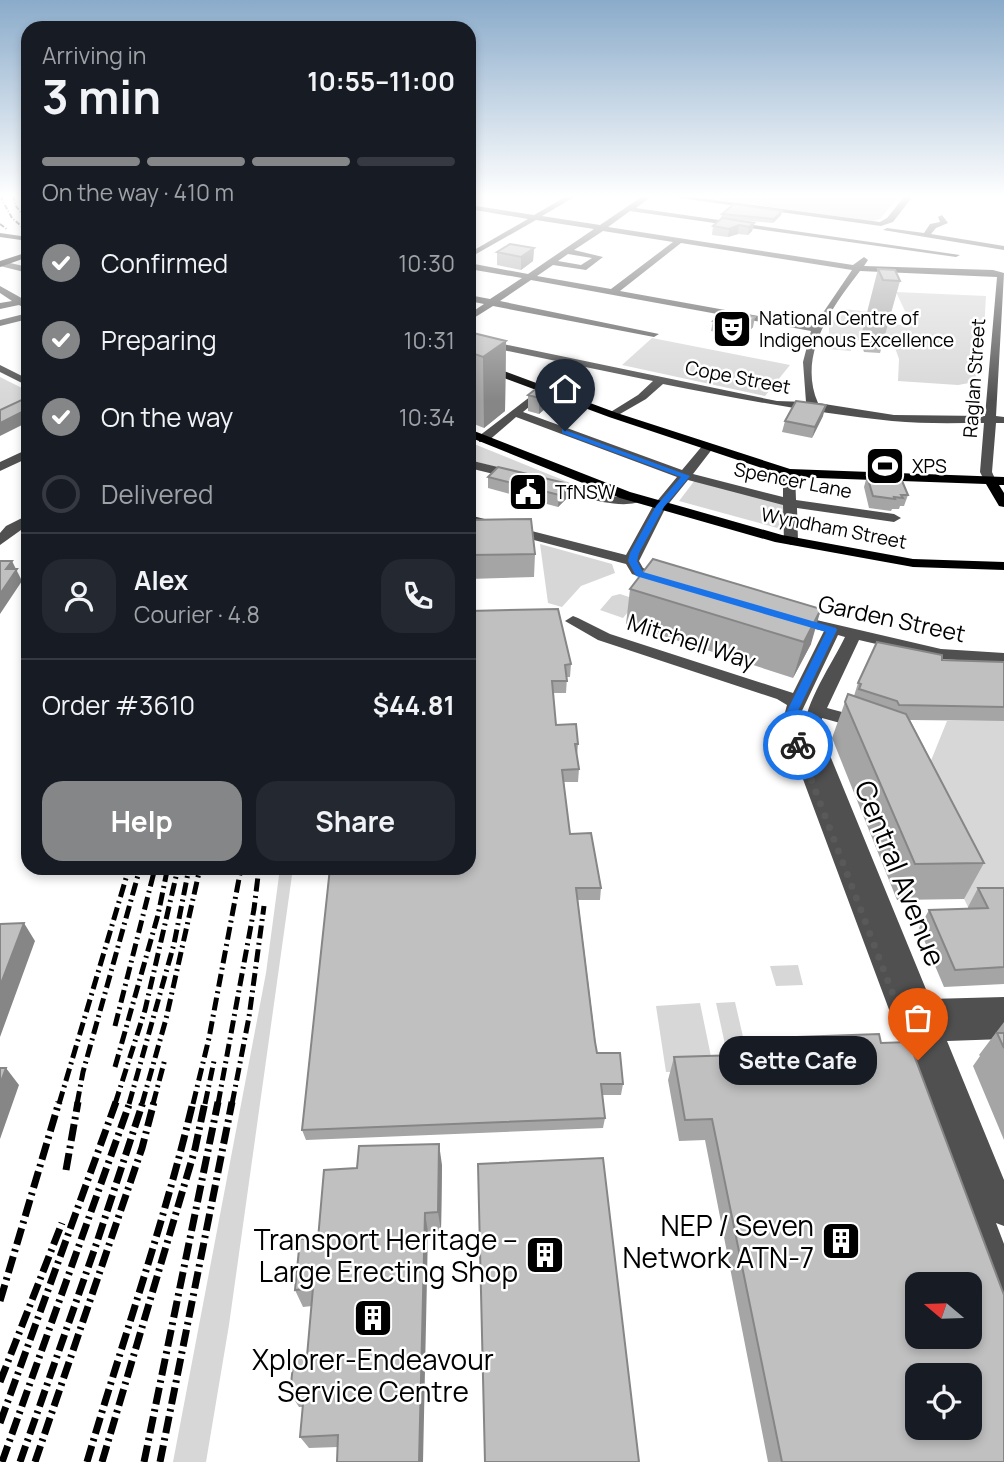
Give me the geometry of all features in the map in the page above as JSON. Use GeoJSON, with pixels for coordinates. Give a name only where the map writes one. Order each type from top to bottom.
{"type":"FeatureCollection","features":[{"type":"Feature","properties":{"kind":"main road"},"geometry":{"type":"LineString","coordinates":[[476,363],[613,415],[789,473],[997,481],[1004,503]]}},
{"type":"Feature","properties":{"kind":"main road","name":"Wyndham Street"},"geometry":{"type":"LineString","coordinates":[[476,436],[637,499],[791,541],[913,563],[1004,566]]}},
{"type":"Feature","properties":{"kind":"street"},"geometry":{"type":"LineString","coordinates":[[476,313],[548,264]]}},
{"type":"Feature","properties":{"kind":"street"},"geometry":{"type":"LineString","coordinates":[[563,264],[583,268],[588,264]]}},
{"type":"Feature","properties":{"kind":"street"},"geometry":{"type":"LineString","coordinates":[[613,292],[649,264]]}},
{"type":"Feature","properties":{"kind":"street"},"geometry":{"type":"LineString","coordinates":[[834,264],[858,268],[1000,274]]}},
{"type":"Feature","properties":{"kind":"street"},"geometry":{"type":"LineString","coordinates":[[814,406],[808,394],[806,365],[815,330],[825,311],[861,264]]}},
{"type":"Feature","properties":{"kind":"street"},"geometry":{"type":"LineString","coordinates":[[959,264],[961,272]]}},
{"type":"Feature","properties":{"kind":"street"},"geometry":{"type":"LineString","coordinates":[[476,267],[815,330]]}},
{"type":"Feature","properties":{"kind":"street","name":"Raglan Street"},"geometry":{"type":"LineString","coordinates":[[997,481],[986,474],[998,420],[1000,274]]}},
{"type":"Feature","properties":{"kind":"street"},"geometry":{"type":"LineString","coordinates":[[0,289],[21,302]]}},
{"type":"Feature","properties":{"kind":"street"},"geometry":{"type":"LineString","coordinates":[[476,299],[654,334]]}},
{"type":"Feature","properties":{"kind":"street"},"geometry":{"type":"LineString","coordinates":[[0,306],[21,304]]}},
{"type":"Feature","properties":{"kind":"street"},"geometry":{"type":"LineString","coordinates":[[0,323],[21,318]]}},
{"type":"Feature","properties":{"kind":"street","name":"Cope Street"},"geometry":{"type":"LineString","coordinates":[[476,341],[778,404],[814,406],[894,418],[998,420]]}},
{"type":"Feature","properties":{"kind":"street"},"geometry":{"type":"LineString","coordinates":[[0,368],[21,379]]}},
{"type":"Feature","properties":{"kind":"street"},"geometry":{"type":"LineString","coordinates":[[613,415],[642,397],[661,380]]}},
{"type":"Feature","properties":{"kind":"street"},"geometry":{"type":"LineString","coordinates":[[483,439],[544,388]]}},
{"type":"Feature","properties":{"kind":"street","name":"Spencer Lane"},"geometry":{"type":"LineString","coordinates":[[500,404],[686,476],[792,503],[894,518]]}},
{"type":"Feature","properties":{"kind":"street"},"geometry":{"type":"LineString","coordinates":[[632,561],[660,506],[708,448]]}},
{"type":"Feature","properties":{"kind":"street"},"geometry":{"type":"LineString","coordinates":[[0,467],[21,456]]}},
{"type":"Feature","properties":{"kind":"street"},"geometry":{"type":"LineString","coordinates":[[476,466],[617,501],[637,499]]}},
{"type":"Feature","properties":{"kind":"street"},"geometry":{"type":"LineString","coordinates":[[789,473],[792,503],[791,541]]}},
{"type":"Feature","properties":{"kind":"street"},"geometry":{"type":"LineString","coordinates":[[476,521],[632,561],[637,571],[676,586]]}},
{"type":"Feature","properties":{"kind":"street"},"geometry":{"type":"LineString","coordinates":[[0,541],[21,523]]}},
{"type":"Feature","properties":{"kind":"street","name":"Garden Street"},"geometry":{"type":"LineString","coordinates":[[784,617],[951,656],[1004,659]]}},
{"type":"Feature","properties":{"kind":"street","name":"Mitchell Way"},"geometry":{"type":"LineString","coordinates":[[573,621],[604,637],[783,695],[796,703]]}},
{"type":"Feature","properties":{"kind":"street","name":"Central Avenue"},"geometry":{"type":"LineString","coordinates":[[832,630],[791,715],[795,737],[915,1020],[1004,1213]]}},
{"type":"Feature","properties":{"kind":"street","name":"Central Avenue"},"geometry":{"type":"LineString","coordinates":[[854,635],[817,710],[812,723],[813,736],[915,1020],[1004,1280]]}},
{"type":"Feature","properties":{"kind":"street"},"geometry":{"type":"LineString","coordinates":[[821,712],[875,727]]}},
{"type":"Feature","properties":{"kind":"street"},"geometry":{"type":"LineString","coordinates":[[915,1020],[1004,1007]]}},
{"type":"Feature","properties":{"kind":"street"},"geometry":{"type":"LineString","coordinates":[[915,1020],[1004,1028]]}},
{"type":"Feature","properties":{"kind":"shaded area"},"geometry":{"type":"Polygon","coordinates":[[[896,292],[986,296],[983,347],[975,382],[958,385],[898,381],[899,359],[893,342],[849,340],[851,351],[829,349],[829,325],[844,309],[870,312],[873,322],[912,326],[896,292]]]}},
{"type":"Feature","properties":{"kind":"shaded area"},"geometry":{"type":"Polygon","coordinates":[[[652,338],[790,365],[765,396],[622,365],[652,338]]]}},
{"type":"Feature","properties":{"kind":"shaded area"},"geometry":{"type":"Polygon","coordinates":[[[0,377],[21,388],[21,402],[0,413],[0,377]]]}},
{"type":"Feature","properties":{"kind":"shaded area"},"geometry":{"type":"Polygon","coordinates":[[[476,445],[590,491],[476,462],[476,445]]]}},
{"type":"Feature","properties":{"kind":"shaded area"},"geometry":{"type":"Polygon","coordinates":[[[695,480],[787,504],[785,527],[781,529],[679,501],[695,480]]]}},
{"type":"Feature","properties":{"kind":"shaded area"},"geometry":{"type":"Polygon","coordinates":[[[540,544],[612,564],[615,573],[581,586],[562,607],[548,603],[540,544]]]}},
{"type":"Feature","properties":{"kind":"shaded area"},"geometry":{"type":"Polygon","coordinates":[[[620,594],[638,600],[623,618],[600,610],[612,596],[620,594]]]}},
{"type":"Feature","properties":{"kind":"shaded area"},"geometry":{"type":"Polygon","coordinates":[[[947,721],[1004,721],[1004,905],[968,907],[892,750],[930,763],[947,721]]]}},
{"type":"Feature","properties":{"kind":"shaded area"},"geometry":{"type":"Polygon","coordinates":[[[279,875],[292,875],[229,1325],[206,1462],[173,1462],[266,973],[279,875]]]}},
{"type":"Feature","properties":{"kind":"shaded area"},"geometry":{"type":"Polygon","coordinates":[[[798,965],[803,985],[776,986],[770,966],[798,965]]]}},
{"type":"Feature","properties":{"kind":"shaded area"},"geometry":{"type":"Polygon","coordinates":[[[735,1002],[747,1054],[763,1053],[762,1049],[774,1048],[780,1070],[731,1072],[716,1003],[735,1002]]]}},
{"type":"Feature","properties":{"kind":"shaded area"},"geometry":{"type":"Polygon","coordinates":[[[700,1003],[714,1071],[666,1072],[656,1006],[700,1003]]]}},
{"type":"Feature","properties":{"kind":"building"},"geometry":{"type":"Polygon","coordinates":[[[878,269],[895,270],[900,281],[883,280],[878,269]]]}},
{"type":"Feature","properties":{"kind":"building"},"geometry":{"type":"Polygon","coordinates":[[[722,311],[755,317],[746,327],[713,321],[722,311]]]}},
{"type":"Feature","properties":{"kind":"building"},"geometry":{"type":"Polygon","coordinates":[[[476,334],[506,341],[483,357],[476,354],[476,334]]]}},
{"type":"Feature","properties":{"kind":"building"},"geometry":{"type":"Polygon","coordinates":[[[545,382],[555,385],[539,398],[528,395],[545,382]]]}},
{"type":"Feature","properties":{"kind":"building"},"geometry":{"type":"Polygon","coordinates":[[[21,400],[21,412],[0,423],[0,410],[21,400]]]}},
{"type":"Feature","properties":{"kind":"building"},"geometry":{"type":"Polygon","coordinates":[[[796,401],[826,405],[815,427],[785,421],[796,401]]]}},
{"type":"Feature","properties":{"kind":"building"},"geometry":{"type":"Polygon","coordinates":[[[498,467],[569,484],[559,495],[488,477],[498,467]]]}},
{"type":"Feature","properties":{"kind":"building"},"geometry":{"type":"Polygon","coordinates":[[[867,476],[900,476],[908,495],[901,495],[903,498],[894,497],[895,499],[873,496],[867,476]]]}},
{"type":"Feature","properties":{"kind":"building"},"geometry":{"type":"Polygon","coordinates":[[[531,519],[535,554],[476,555],[476,520],[531,519]]]}},
{"type":"Feature","properties":{"kind":"building"},"geometry":{"type":"Polygon","coordinates":[[[653,559],[821,609],[804,642],[630,589],[653,559]]]}},
{"type":"Feature","properties":{"kind":"building"},"geometry":{"type":"Polygon","coordinates":[[[0,561],[12,561],[6,569],[17,569],[0,594],[0,561]]]}},
{"type":"Feature","properties":{"kind":"building"},"geometry":{"type":"Polygon","coordinates":[[[558,609],[571,664],[565,665],[567,681],[552,681],[556,725],[576,724],[578,744],[575,744],[579,769],[562,770],[570,834],[591,833],[601,888],[576,888],[595,1042],[597,1053],[620,1053],[623,1084],[601,1084],[605,1118],[302,1130],[329,875],[476,875],[476,611],[558,609]]]}},
{"type":"Feature","properties":{"kind":"building"},"geometry":{"type":"Polygon","coordinates":[[[877,642],[942,655],[942,660],[1004,662],[1004,707],[899,705],[897,701],[859,689],[861,684],[858,683],[877,642]]]}},
{"type":"Feature","properties":{"kind":"building"},"geometry":{"type":"Polygon","coordinates":[[[848,694],[906,714],[984,863],[915,864],[845,702],[848,694]]]}},
{"type":"Feature","properties":{"kind":"building"},"geometry":{"type":"Polygon","coordinates":[[[978,888],[1004,888],[1004,967],[955,970],[929,910],[988,908],[978,888]]]}},
{"type":"Feature","properties":{"kind":"building"},"geometry":{"type":"Polygon","coordinates":[[[24,923],[0,986],[0,924],[24,923]]]}},
{"type":"Feature","properties":{"kind":"building"},"geometry":{"type":"Polygon","coordinates":[[[997,1033],[1004,1033],[1004,1048],[997,1033]]]}},
{"type":"Feature","properties":{"kind":"building","name":"NEP / Seven Network ATN-7"},"geometry":{"type":"Polygon","coordinates":[[[879,1034],[881,1043],[909,1042],[1004,1295],[1004,1462],[782,1462],[712,1119],[685,1120],[674,1057],[803,1053],[798,1037],[879,1034]]]}},
{"type":"Feature","properties":{"kind":"building"},"geometry":{"type":"Polygon","coordinates":[[[0,1068],[6,1068],[0,1084],[0,1068]]]}},
{"type":"Feature","properties":{"kind":"building","name":"Xplorer-Endeavour Service Centre"},"geometry":{"type":"Polygon","coordinates":[[[439,1144],[438,1212],[425,1213],[419,1462],[337,1462],[338,1435],[300,1437],[304,1393],[290,1393],[294,1356],[307,1356],[313,1288],[295,1290],[300,1239],[318,1239],[324,1170],[357,1168],[359,1146],[439,1144]]]}},
{"type":"Feature","properties":{"kind":"building","name":"Transport Heritage – Large Erecting Shop"},"geometry":{"type":"Polygon","coordinates":[[[603,1158],[639,1462],[485,1462],[478,1164],[603,1158]]]}},
{"type":"Feature","properties":{"kind":"railway"},"geometry":{"type":"LineString","coordinates":[[59,1104],[127,875]]}},
{"type":"Feature","properties":{"kind":"railway"},"geometry":{"type":"LineString","coordinates":[[77,1104],[83,1072],[138,875]]}},
{"type":"Feature","properties":{"kind":"railway"},"geometry":{"type":"LineString","coordinates":[[115,1026],[153,875]]}},
{"type":"Feature","properties":{"kind":"railway"},"geometry":{"type":"LineString","coordinates":[[115,1067],[158,915],[166,875]]}},
{"type":"Feature","properties":{"kind":"railway"},"geometry":{"type":"LineString","coordinates":[[115,1104],[145,1010],[176,875]]}},
{"type":"Feature","properties":{"kind":"railway"},"geometry":{"type":"LineString","coordinates":[[129,1104],[174,944],[188,875]]}},
{"type":"Feature","properties":{"kind":"railway"},"geometry":{"type":"LineString","coordinates":[[142,1104],[166,1019],[198,875]]}},
{"type":"Feature","properties":{"kind":"railway"},"geometry":{"type":"LineString","coordinates":[[193,1104],[209,1038],[240,875]]}},
{"type":"Feature","properties":{"kind":"railway"},"geometry":{"type":"LineString","coordinates":[[218,1104],[258,875]]}},
{"type":"Feature","properties":{"kind":"railway"},"geometry":{"type":"LineString","coordinates":[[232,1104],[249,1017],[264,906]]}},
{"type":"Feature","properties":{"kind":"railway"},"geometry":{"type":"LineString","coordinates":[[153,1104],[165,1059]]}},
{"type":"Feature","properties":{"kind":"railway"},"geometry":{"type":"LineString","coordinates":[[205,1104],[214,1061]]}},
{"type":"Feature","properties":{"kind":"railway"},"geometry":{"type":"LineString","coordinates":[[0,1301],[59,1102]]}},
{"type":"Feature","properties":{"kind":"railway"},"geometry":{"type":"LineString","coordinates":[[66,1170],[78,1102]]}},
{"type":"Feature","properties":{"kind":"railway"},"geometry":{"type":"LineString","coordinates":[[0,1423],[116,1102]]}},
{"type":"Feature","properties":{"kind":"railway"},"geometry":{"type":"LineString","coordinates":[[2,1462],[130,1102]]}},
{"type":"Feature","properties":{"kind":"railway"},"geometry":{"type":"LineString","coordinates":[[20,1462],[143,1102]]}},
{"type":"Feature","properties":{"kind":"railway"},"geometry":{"type":"LineString","coordinates":[[35,1462],[142,1148],[154,1102]]}},
{"type":"Feature","properties":{"kind":"railway"},"geometry":{"type":"LineString","coordinates":[[87,1462],[156,1238],[193,1102]]}},
{"type":"Feature","properties":{"kind":"railway"},"geometry":{"type":"LineString","coordinates":[[102,1462],[195,1149],[205,1102]]}},
{"type":"Feature","properties":{"kind":"railway"},"geometry":{"type":"LineString","coordinates":[[144,1462],[218,1102]]}},
{"type":"Feature","properties":{"kind":"railway"},"geometry":{"type":"LineString","coordinates":[[160,1462],[232,1102]]}},
{"type":"Feature","properties":{"kind":"railway"},"geometry":{"type":"LineString","coordinates":[[0,1382],[62,1223]]}},
{"type":"Feature","properties":{"kind":"way so far"},"geometry":{"type":"LineString","coordinates":[[798,745],[918,1060]]}},
{"type":"Feature","properties":{"kind":"place","name":"National Centre of Indigenous Excellence"},"geometry":{"type":"Point","coordinates":[732,329]}},
{"type":"Feature","properties":{"kind":"place","name":"XPS"},"geometry":{"type":"Point","coordinates":[885,466]}},
{"type":"Feature","properties":{"kind":"place","name":"TfNSW"},"geometry":{"type":"Point","coordinates":[528,492]}},
{"type":"Feature","properties":{"kind":"place","name":"Sette Cafe"},"geometry":{"type":"Point","coordinates":[918,1060]}},
{"type":"Feature","properties":{"kind":"place","name":"NEP / Seven Network ATN-7"},"geometry":{"type":"Point","coordinates":[841,1241]}},
{"type":"Feature","properties":{"kind":"place","name":"Transport Heritage – Large Erecting Shop"},"geometry":{"type":"Point","coordinates":[545,1255]}},
{"type":"Feature","properties":{"kind":"place","name":"Xplorer-Endeavour Service Centre"},"geometry":{"type":"Point","coordinates":[373,1318]}},
{"type":"Feature","properties":{"kind":"route"},"geometry":{"type":"LineString","coordinates":[[565,431],[686,476],[660,506],[634,553],[632,561],[639,574],[748,608],[832,630],[791,715],[798,745]]}}]}
